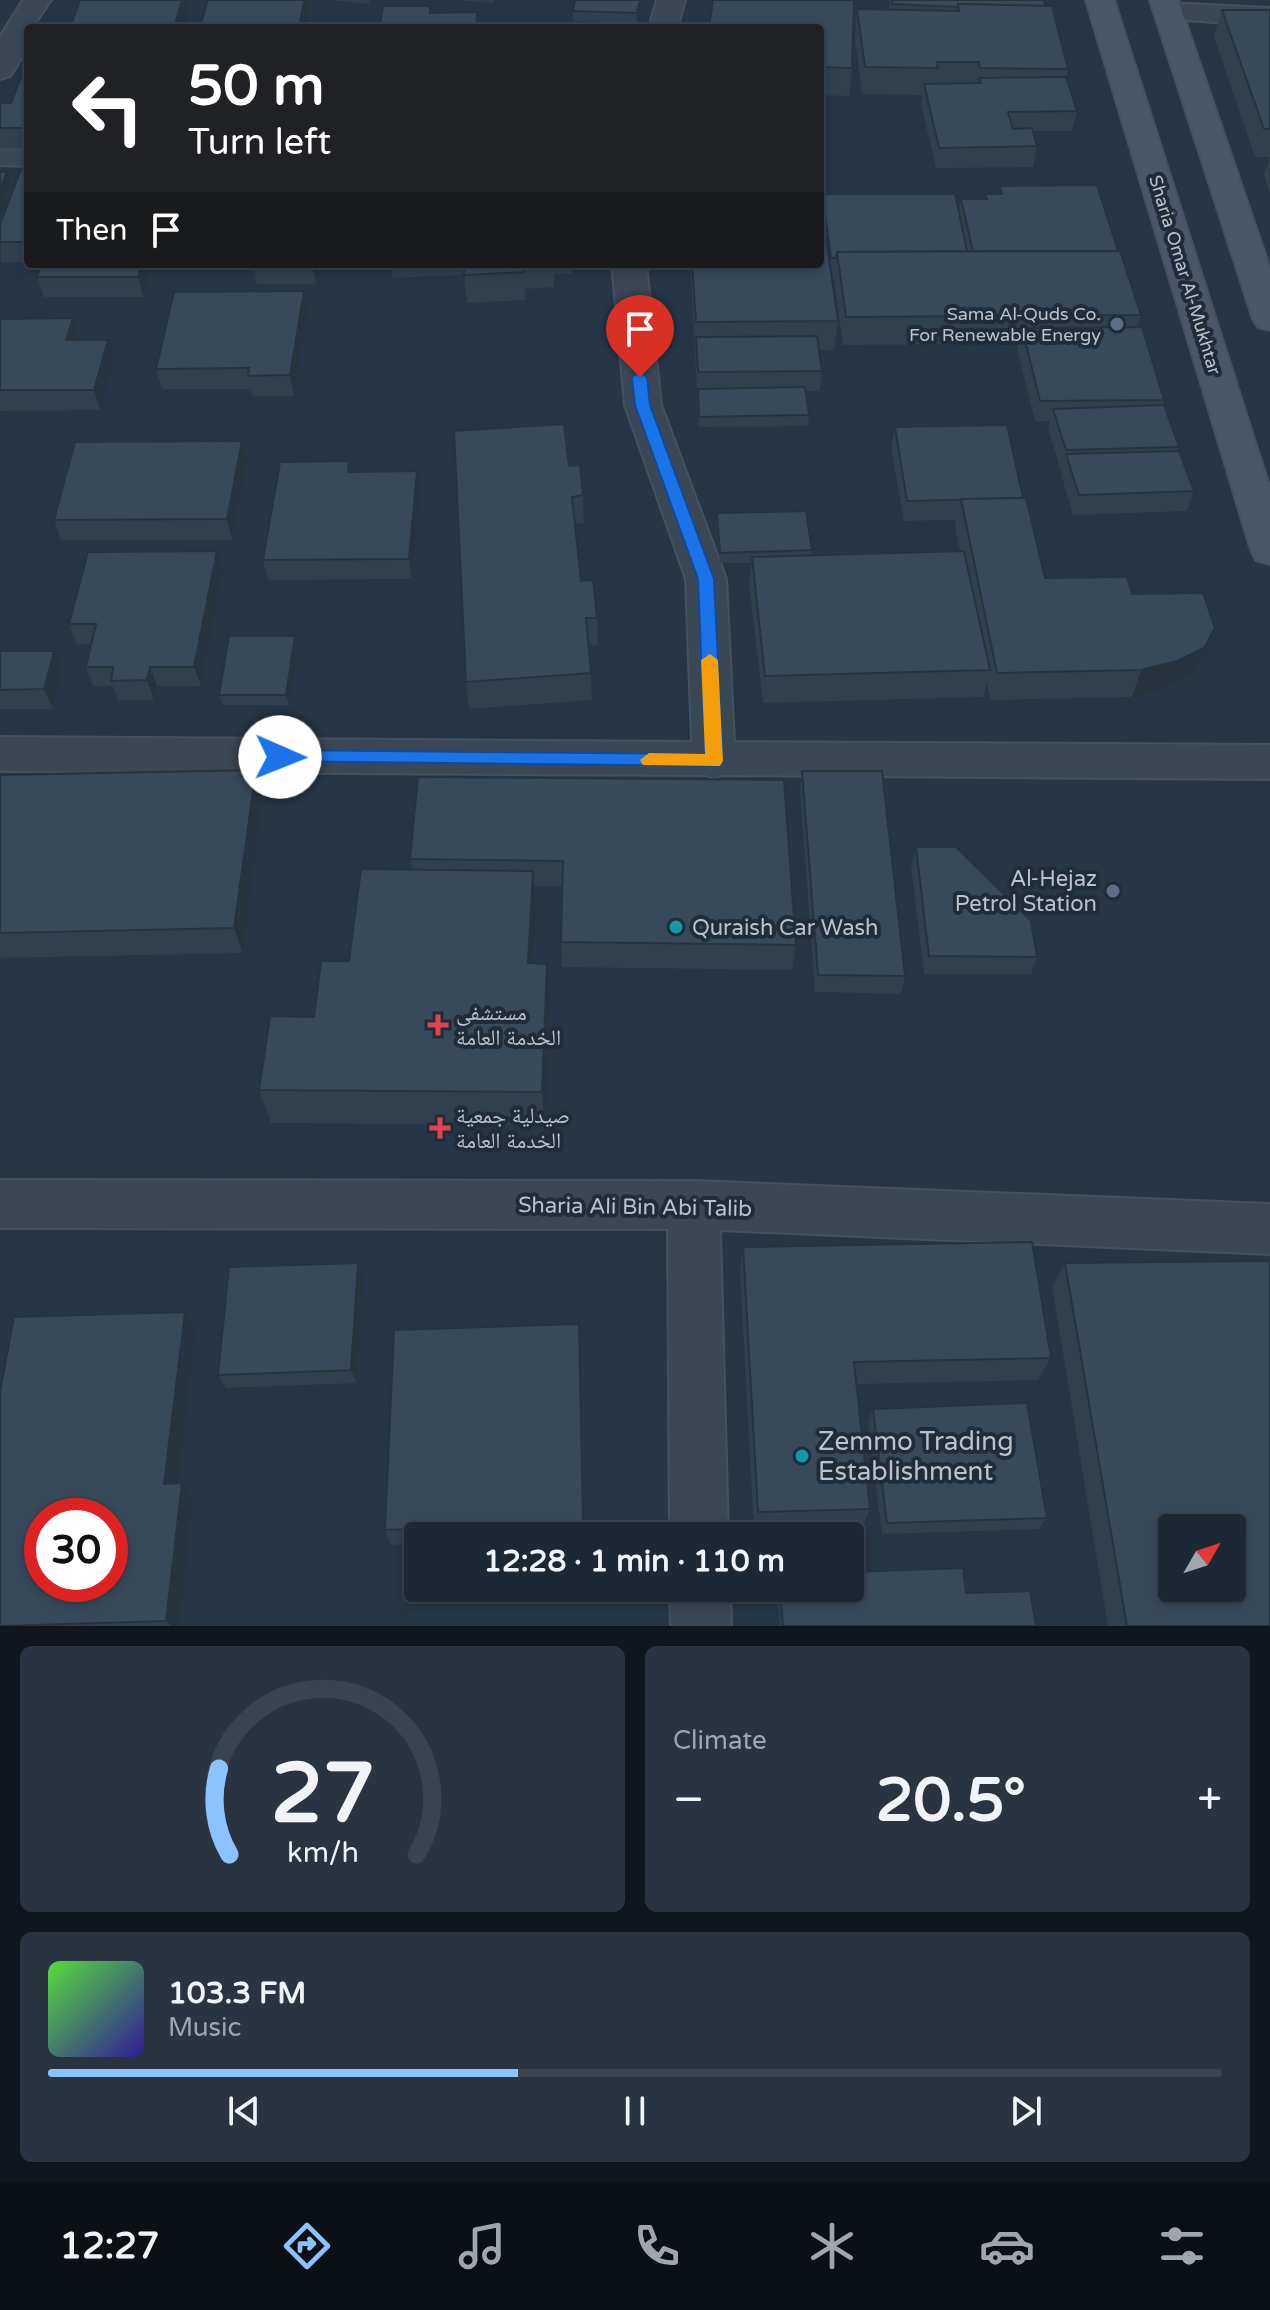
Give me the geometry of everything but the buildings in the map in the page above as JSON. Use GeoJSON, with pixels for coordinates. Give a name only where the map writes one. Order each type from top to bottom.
{"type":"FeatureCollection","features":[{"type":"Feature","properties":{"kind":"main road","name":"Sharia Omar Al-Mukhtar"},"geometry":{"type":"LineString","coordinates":[[1100,0],[1270,550]]}},
{"type":"Feature","properties":{"kind":"main road"},"geometry":{"type":"LineString","coordinates":[[1166,6],[1270,319]]}},
{"type":"Feature","properties":{"kind":"street"},"geometry":{"type":"LineString","coordinates":[[0,70],[19,26],[37,0]]}},
{"type":"Feature","properties":{"kind":"street"},"geometry":{"type":"LineString","coordinates":[[664,24],[671,0]]}},
{"type":"Feature","properties":{"kind":"street"},"geometry":{"type":"LineString","coordinates":[[1166,6],[1270,17]]}},
{"type":"Feature","properties":{"kind":"street"},"geometry":{"type":"LineString","coordinates":[[0,156],[24,157]]}},
{"type":"Feature","properties":{"kind":"street"},"geometry":{"type":"LineString","coordinates":[[629,268],[643,405],[706,579],[714,761]]}},
{"type":"Feature","properties":{"kind":"street"},"geometry":{"type":"LineString","coordinates":[[0,754],[714,761],[1270,762]]}},
{"type":"Feature","properties":{"kind":"street","name":"Sharia Ali Bin Abi Talib"},"geometry":{"type":"LineString","coordinates":[[0,1204],[694,1205],[1270,1229]]}},
{"type":"Feature","properties":{"kind":"street"},"geometry":{"type":"LineString","coordinates":[[694,1205],[699,1522]]}},
{"type":"Feature","properties":{"kind":"street"},"geometry":{"type":"LineString","coordinates":[[700,1602],[701,1626]]}},
{"type":"Feature","properties":{"kind":"slow traffic"},"geometry":{"type":"LineString","coordinates":[[649,760],[714,761],[710,660]]}},
{"type":"Feature","properties":{"kind":"place","name":"Sama Al-Quds Co. For Renewable Energy"},"geometry":{"type":"Point","coordinates":[1117,324]}},
{"type":"Feature","properties":{"kind":"place","name":"Al-Hejaz Petrol Station"},"geometry":{"type":"Point","coordinates":[1113,891]}},
{"type":"Feature","properties":{"kind":"place","name":"Quraish Car Wash"},"geometry":{"type":"Point","coordinates":[676,927]}},
{"type":"Feature","properties":{"kind":"place","name":"مستشفى الخدمة العامة"},"geometry":{"type":"Point","coordinates":[438,1025]}},
{"type":"Feature","properties":{"kind":"place","name":"صيدلية جمعية الخدمة العامة"},"geometry":{"type":"Point","coordinates":[440,1128]}},
{"type":"Feature","properties":{"kind":"place","name":"Zemmo Trading Establishment"},"geometry":{"type":"Point","coordinates":[802,1456]}},
{"type":"Feature","properties":{"kind":"route"},"geometry":{"type":"LineString","coordinates":[[280,757],[714,761],[706,579],[643,405],[640,377]]}}]}
